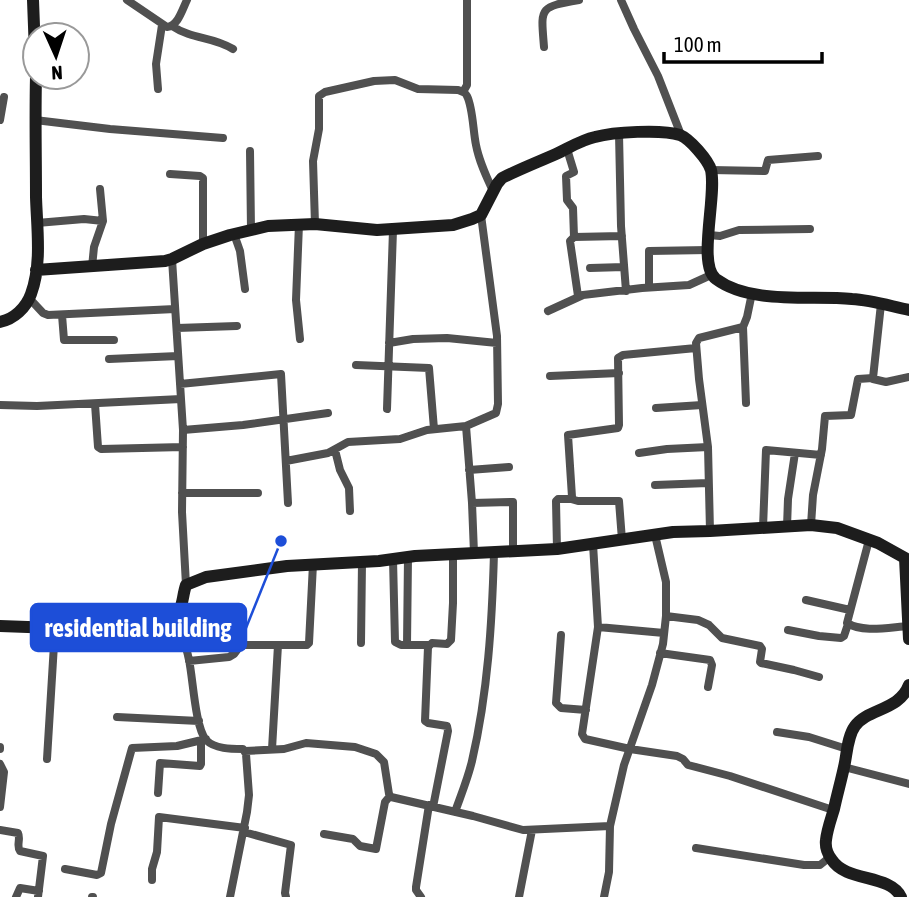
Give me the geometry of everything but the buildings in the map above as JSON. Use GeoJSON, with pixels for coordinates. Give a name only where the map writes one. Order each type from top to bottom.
{"type":"FeatureCollection","features":[{"type":"Feature","properties":{"kind":"street"},"geometry":{"type":"LineString","coordinates":[[33,0],[34,21]]}},
{"type":"Feature","properties":{"kind":"street"},"geometry":{"type":"LineString","coordinates":[[127,0],[167,26],[188,35],[220,41],[233,49]]}},
{"type":"Feature","properties":{"kind":"street"},"geometry":{"type":"LineString","coordinates":[[167,26],[176,23],[187,0]]}},
{"type":"Feature","properties":{"kind":"street"},"geometry":{"type":"LineString","coordinates":[[463,92],[467,85],[467,0]]}},
{"type":"Feature","properties":{"kind":"street"},"geometry":{"type":"LineString","coordinates":[[544,47],[543,11],[579,0]]}},
{"type":"Feature","properties":{"kind":"street"},"geometry":{"type":"LineString","coordinates":[[621,0],[658,76],[681,135],[699,152],[710,170],[713,187],[708,250],[711,275],[722,283],[752,293],[786,298],[847,298],[909,310]]}},
{"type":"Feature","properties":{"kind":"street"},"geometry":{"type":"LineString","coordinates":[[158,89],[156,64],[167,26]]}},
{"type":"Feature","properties":{"kind":"street"},"geometry":{"type":"LineString","coordinates":[[315,224],[313,156],[318,134],[318,100],[321,94],[374,81],[395,80],[418,89],[463,92],[469,103],[476,148],[493,191]]}},
{"type":"Feature","properties":{"kind":"street"},"geometry":{"type":"LineString","coordinates":[[0,322],[12,318],[29,298],[36,270],[36,91]]}},
{"type":"Feature","properties":{"kind":"street"},"geometry":{"type":"LineString","coordinates":[[0,120],[4,97]]}},
{"type":"Feature","properties":{"kind":"street"},"geometry":{"type":"LineString","coordinates":[[35,120],[223,138]]}},
{"type":"Feature","properties":{"kind":"street"},"geometry":{"type":"LineString","coordinates":[[286,461],[319,456],[348,442],[400,439],[433,429],[466,426],[497,412],[497,343],[481,215],[493,191],[502,178],[593,137],[648,132],[681,135]]}},
{"type":"Feature","properties":{"kind":"street"},"geometry":{"type":"LineString","coordinates":[[619,134],[625,291]]}},
{"type":"Feature","properties":{"kind":"street"},"geometry":{"type":"LineString","coordinates":[[567,149],[575,172],[566,176],[567,200],[573,208],[574,237],[570,241],[578,296]]}},
{"type":"Feature","properties":{"kind":"street"},"geometry":{"type":"LineString","coordinates":[[250,151],[251,230]]}},
{"type":"Feature","properties":{"kind":"street"},"geometry":{"type":"LineString","coordinates":[[710,170],[765,172],[767,160],[818,156]]}},
{"type":"Feature","properties":{"kind":"street"},"geometry":{"type":"LineString","coordinates":[[170,174],[203,178],[203,244]]}},
{"type":"Feature","properties":{"kind":"street"},"geometry":{"type":"LineString","coordinates":[[92,267],[94,247],[103,221],[100,189]]}},
{"type":"Feature","properties":{"kind":"street"},"geometry":{"type":"LineString","coordinates":[[36,270],[172,259],[203,244],[268,226],[315,224],[365,230],[393,230],[453,225],[481,215]]}},
{"type":"Feature","properties":{"kind":"street"},"geometry":{"type":"LineString","coordinates":[[37,223],[84,219],[103,221]]}},
{"type":"Feature","properties":{"kind":"street"},"geometry":{"type":"LineString","coordinates":[[299,224],[296,300],[300,339]]}},
{"type":"Feature","properties":{"kind":"street"},"geometry":{"type":"LineString","coordinates":[[709,235],[720,236],[739,230],[810,229]]}},
{"type":"Feature","properties":{"kind":"street"},"geometry":{"type":"LineString","coordinates":[[387,409],[393,230]]}},
{"type":"Feature","properties":{"kind":"street"},"geometry":{"type":"LineString","coordinates":[[234,234],[240,251],[245,289]]}},
{"type":"Feature","properties":{"kind":"street"},"geometry":{"type":"LineString","coordinates":[[574,237],[622,236]]}},
{"type":"Feature","properties":{"kind":"street"},"geometry":{"type":"LineString","coordinates":[[649,287],[649,251],[708,250]]}},
{"type":"Feature","properties":{"kind":"street"},"geometry":{"type":"LineString","coordinates":[[158,793],[160,763],[200,766],[203,739],[189,661],[177,618],[186,585],[182,493],[183,430],[172,259]]}},
{"type":"Feature","properties":{"kind":"street"},"geometry":{"type":"LineString","coordinates":[[590,268],[624,267]]}},
{"type":"Feature","properties":{"kind":"street"},"geometry":{"type":"LineString","coordinates":[[548,312],[578,296],[689,285],[711,275]]}},
{"type":"Feature","properties":{"kind":"street"},"geometry":{"type":"LineString","coordinates":[[746,403],[743,327],[752,293]]}},
{"type":"Feature","properties":{"kind":"street"},"geometry":{"type":"LineString","coordinates":[[29,298],[45,315],[175,309]]}},
{"type":"Feature","properties":{"kind":"street"},"geometry":{"type":"LineString","coordinates":[[873,379],[881,304]]}},
{"type":"Feature","properties":{"kind":"street"},"geometry":{"type":"LineString","coordinates":[[62,314],[64,340],[114,340]]}},
{"type":"Feature","properties":{"kind":"street"},"geometry":{"type":"LineString","coordinates":[[177,328],[237,326]]}},
{"type":"Feature","properties":{"kind":"street"},"geometry":{"type":"LineString","coordinates":[[710,531],[708,447],[696,348],[699,338],[743,327]]}},
{"type":"Feature","properties":{"kind":"street"},"geometry":{"type":"LineString","coordinates":[[389,342],[446,338],[497,343]]}},
{"type":"Feature","properties":{"kind":"street"},"geometry":{"type":"LineString","coordinates":[[571,499],[568,435],[618,428],[618,358],[696,348]]}},
{"type":"Feature","properties":{"kind":"street"},"geometry":{"type":"LineString","coordinates":[[109,359],[178,356]]}},
{"type":"Feature","properties":{"kind":"street"},"geometry":{"type":"LineString","coordinates":[[356,365],[429,368],[433,429]]}},
{"type":"Feature","properties":{"kind":"street"},"geometry":{"type":"LineString","coordinates":[[550,376],[619,373]]}},
{"type":"Feature","properties":{"kind":"street"},"geometry":{"type":"LineString","coordinates":[[180,384],[281,374],[288,503]]}},
{"type":"Feature","properties":{"kind":"street"},"geometry":{"type":"LineString","coordinates":[[811,525],[825,416],[852,415],[858,379],[886,382],[909,377]]}},
{"type":"Feature","properties":{"kind":"street"},"geometry":{"type":"LineString","coordinates":[[0,405],[37,406],[181,399]]}},
{"type":"Feature","properties":{"kind":"street"},"geometry":{"type":"LineString","coordinates":[[95,404],[100,449],[183,447]]}},
{"type":"Feature","properties":{"kind":"street"},"geometry":{"type":"LineString","coordinates":[[656,408],[702,405]]}},
{"type":"Feature","properties":{"kind":"street"},"geometry":{"type":"LineString","coordinates":[[183,430],[214,429],[328,413]]}},
{"type":"Feature","properties":{"kind":"street"},"geometry":{"type":"LineString","coordinates":[[466,426],[474,553]]}},
{"type":"Feature","properties":{"kind":"street"},"geometry":{"type":"LineString","coordinates":[[639,453],[708,447]]}},
{"type":"Feature","properties":{"kind":"street"},"geometry":{"type":"LineString","coordinates":[[762,528],[765,451],[768,449],[821,455]]}},
{"type":"Feature","properties":{"kind":"street"},"geometry":{"type":"LineString","coordinates":[[335,450],[349,488],[350,511]]}},
{"type":"Feature","properties":{"kind":"street"},"geometry":{"type":"LineString","coordinates":[[788,527],[788,499],[795,453]]}},
{"type":"Feature","properties":{"kind":"street"},"geometry":{"type":"LineString","coordinates":[[469,470],[509,467]]}},
{"type":"Feature","properties":{"kind":"street"},"geometry":{"type":"LineString","coordinates":[[655,485],[708,484]]}},
{"type":"Feature","properties":{"kind":"street"},"geometry":{"type":"LineString","coordinates":[[182,493],[258,493]]}},
{"type":"Feature","properties":{"kind":"street"},"geometry":{"type":"LineString","coordinates":[[557,549],[558,499],[619,501],[622,540]]}},
{"type":"Feature","properties":{"kind":"street"},"geometry":{"type":"LineString","coordinates":[[472,503],[513,502],[513,552]]}},
{"type":"Feature","properties":{"kind":"street"},"geometry":{"type":"LineString","coordinates":[[186,585],[206,577],[287,566],[557,549],[673,532],[811,525],[837,528],[907,558],[909,639]]}},
{"type":"Feature","properties":{"kind":"street"},"geometry":{"type":"LineString","coordinates":[[604,897],[609,872],[610,826],[630,749],[652,685],[664,633],[666,583],[655,535]]}},
{"type":"Feature","properties":{"kind":"street"},"geometry":{"type":"LineString","coordinates":[[789,630],[819,636],[844,636],[869,540]]}},
{"type":"Feature","properties":{"kind":"street"},"geometry":{"type":"LineString","coordinates":[[593,544],[598,627],[582,734],[585,739],[677,756],[688,765],[834,810]]}},
{"type":"Feature","properties":{"kind":"street"},"geometry":{"type":"LineString","coordinates":[[455,812],[472,763],[485,697],[494,553]]}},
{"type":"Feature","properties":{"kind":"street"},"geometry":{"type":"LineString","coordinates":[[393,559],[397,644],[447,644],[451,640],[453,610],[453,554]]}},
{"type":"Feature","properties":{"kind":"street"},"geometry":{"type":"LineString","coordinates":[[407,645],[408,557]]}},
{"type":"Feature","properties":{"kind":"street"},"geometry":{"type":"LineString","coordinates":[[361,643],[362,562]]}},
{"type":"Feature","properties":{"kind":"street"},"geometry":{"type":"LineString","coordinates":[[189,661],[229,657],[244,645],[307,645],[313,564]]}},
{"type":"Feature","properties":{"kind":"street"},"geometry":{"type":"LineString","coordinates":[[806,600],[850,610]]}},
{"type":"Feature","properties":{"kind":"street"},"geometry":{"type":"LineString","coordinates":[[666,616],[704,622],[722,638],[762,647],[761,663],[818,677]]}},
{"type":"Feature","properties":{"kind":"street"},"geometry":{"type":"LineString","coordinates":[[0,626],[55,628],[167,622],[177,618]]}},
{"type":"Feature","properties":{"kind":"street"},"geometry":{"type":"LineString","coordinates":[[848,624],[866,628],[909,626]]}},
{"type":"Feature","properties":{"kind":"street"},"geometry":{"type":"LineString","coordinates":[[598,627],[664,633]]}},
{"type":"Feature","properties":{"kind":"street"},"geometry":{"type":"LineString","coordinates":[[47,760],[55,628]]}},
{"type":"Feature","properties":{"kind":"street"},"geometry":{"type":"LineString","coordinates":[[561,635],[556,703],[561,708],[586,710]]}},
{"type":"Feature","properties":{"kind":"street"},"geometry":{"type":"LineString","coordinates":[[272,749],[278,645]]}},
{"type":"Feature","properties":{"kind":"street"},"geometry":{"type":"LineString","coordinates":[[421,897],[416,887],[448,731],[447,726],[425,721],[428,645]]}},
{"type":"Feature","properties":{"kind":"street"},"geometry":{"type":"LineString","coordinates":[[660,653],[710,660],[712,665],[708,687]]}},
{"type":"Feature","properties":{"kind":"street"},"geometry":{"type":"LineString","coordinates":[[901,897],[893,887],[836,866],[826,842],[847,749],[855,726],[894,703],[907,691],[909,685]]}},
{"type":"Feature","properties":{"kind":"street"},"geometry":{"type":"LineString","coordinates":[[117,717],[199,721]]}},
{"type":"Feature","properties":{"kind":"street"},"geometry":{"type":"LineString","coordinates":[[777,732],[809,737],[847,749]]}},
{"type":"Feature","properties":{"kind":"street"},"geometry":{"type":"LineString","coordinates":[[65,869],[97,875],[101,873],[132,748],[177,746],[203,739],[220,747],[245,751],[306,743],[355,747],[376,754],[384,762],[390,796],[385,802],[376,849],[360,846],[353,839],[324,834]]}},
{"type":"Feature","properties":{"kind":"street"},"geometry":{"type":"LineString","coordinates":[[230,897],[245,830],[248,795],[245,751]]}},
{"type":"Feature","properties":{"kind":"street"},"geometry":{"type":"LineString","coordinates":[[0,764],[4,772],[0,807]]}},
{"type":"Feature","properties":{"kind":"street"},"geometry":{"type":"LineString","coordinates":[[844,767],[909,784]]}},
{"type":"Feature","properties":{"kind":"street"},"geometry":{"type":"LineString","coordinates":[[390,796],[523,830],[610,826]]}},
{"type":"Feature","properties":{"kind":"street"},"geometry":{"type":"LineString","coordinates":[[152,880],[152,869],[158,852],[159,817],[245,830],[291,845],[286,897]]}},
{"type":"Feature","properties":{"kind":"street"},"geometry":{"type":"LineString","coordinates":[[0,830],[18,833],[20,851],[43,856],[38,894],[20,888],[16,897]]}},
{"type":"Feature","properties":{"kind":"street"},"geometry":{"type":"LineString","coordinates":[[519,897],[532,830]]}},
{"type":"Feature","properties":{"kind":"street"},"geometry":{"type":"LineString","coordinates":[[696,848],[804,865],[820,865],[830,857]]}},
{"type":"Feature","properties":{"kind":"place","name":"residential building"},"geometry":{"type":"Point","coordinates":[281,541]}}]}
